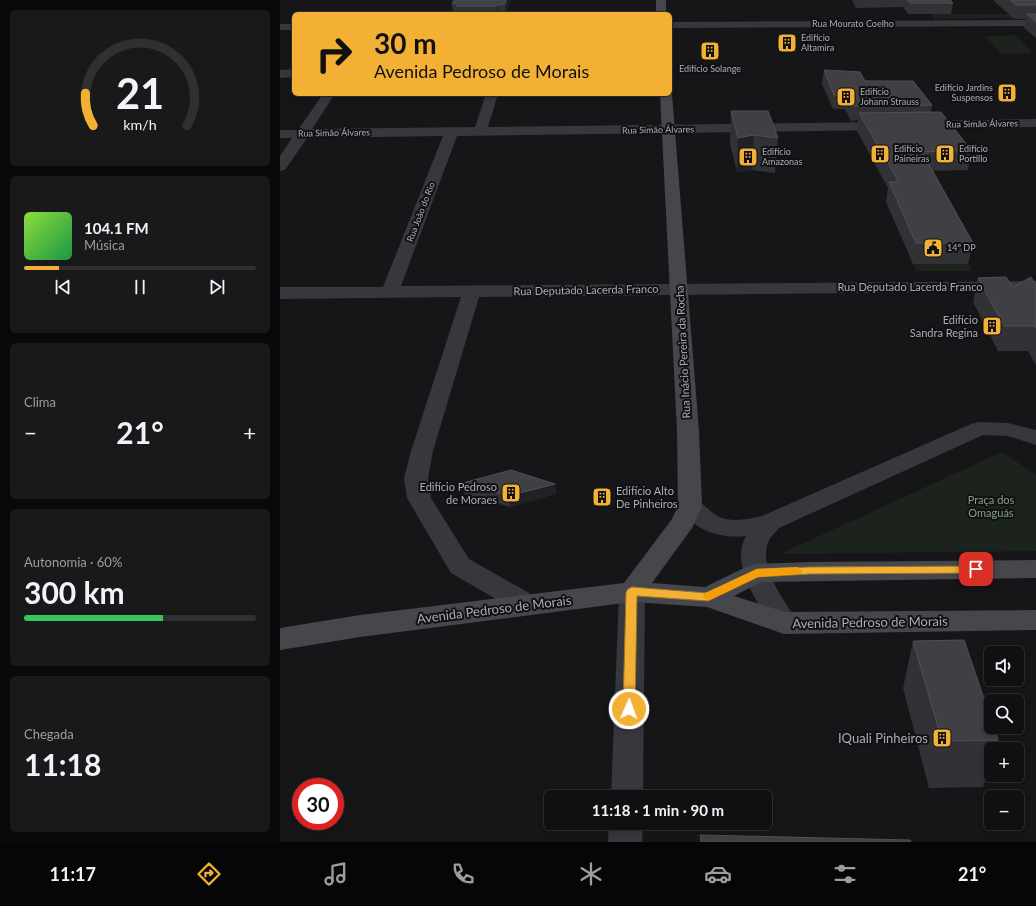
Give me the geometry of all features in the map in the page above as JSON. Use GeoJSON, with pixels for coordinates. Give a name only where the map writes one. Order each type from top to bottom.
{"type":"FeatureCollection","features":[{"type":"Feature","properties":{"kind":"street"},"geometry":{"type":"LineString","coordinates":[[660,0],[661,12]]}},
{"type":"Feature","properties":{"kind":"street","name":"Rua Mourato Coelho"},"geometry":{"type":"LineString","coordinates":[[672,25],[1036,23]]}},
{"type":"Feature","properties":{"kind":"street"},"geometry":{"type":"LineString","coordinates":[[280,27],[292,27]]}},
{"type":"Feature","properties":{"kind":"street"},"geometry":{"type":"LineString","coordinates":[[280,74],[292,73]]}},
{"type":"Feature","properties":{"kind":"street"},"geometry":{"type":"LineString","coordinates":[[280,167],[328,96]]}},
{"type":"Feature","properties":{"kind":"street"},"geometry":{"type":"LineString","coordinates":[[481,127],[491,96]]}},
{"type":"Feature","properties":{"kind":"street","name":"Rua Inácio Pereira da Rocha"},"geometry":{"type":"LineString","coordinates":[[632,592],[683,522],[690,506],[688,431],[666,96]]}},
{"type":"Feature","properties":{"kind":"street","name":"Rua Simão Álvares"},"geometry":{"type":"LineString","coordinates":[[280,134],[452,132],[481,127],[668,130],[1036,123]]}},
{"type":"Feature","properties":{"kind":"street","name":"Rua João do Rio"},"geometry":{"type":"LineString","coordinates":[[390,292],[452,132]]}},
{"type":"Feature","properties":{"kind":"street","name":"Rua Deputado Lacerda Franco"},"geometry":{"type":"LineString","coordinates":[[280,293],[1036,286]]}},
{"type":"Feature","properties":{"kind":"street"},"geometry":{"type":"LineString","coordinates":[[472,291],[422,451],[416,478],[419,498],[460,566],[528,606]]}},
{"type":"Feature","properties":{"kind":"street"},"geometry":{"type":"LineString","coordinates":[[690,506],[703,518],[718,526],[732,530],[750,528],[770,522],[980,429],[1001,427],[1022,432],[1036,438]]}},
{"type":"Feature","properties":{"kind":"street"},"geometry":{"type":"LineString","coordinates":[[770,522],[754,544],[753,554],[757,573],[784,624]]}},
{"type":"Feature","properties":{"kind":"street","name":"Avenida Pedroso de Morais"},"geometry":{"type":"LineString","coordinates":[[708,597],[757,573],[810,571],[1036,569]]}},
{"type":"Feature","properties":{"kind":"street"},"geometry":{"type":"LineString","coordinates":[[627,790],[632,592]]}},
{"type":"Feature","properties":{"kind":"street","name":"Avenida Pedroso de Morais"},"geometry":{"type":"LineString","coordinates":[[280,639],[360,626],[632,592],[708,597],[784,624],[1036,620]]}},
{"type":"Feature","properties":{"kind":"street"},"geometry":{"type":"LineString","coordinates":[[625,842],[626,830]]}},
{"type":"Feature","properties":{"kind":"green space"},"geometry":{"type":"Polygon","coordinates":[[[932,14],[1012,14],[1016,18],[935,19],[932,14]]]}},
{"type":"Feature","properties":{"kind":"green space"},"geometry":{"type":"Polygon","coordinates":[[[1015,35],[1033,53],[1002,54],[985,36],[1015,35]]]}},
{"type":"Feature","properties":{"kind":"green space"},"geometry":{"type":"Polygon","coordinates":[[[913,264],[968,264],[972,271],[916,271],[913,264]]]}},
{"type":"Feature","properties":{"kind":"green space","name":"Praça dos Omaguás"},"geometry":{"type":"Polygon","coordinates":[[[1002,452],[1036,475],[1036,551],[780,554],[1002,452]]]}},
{"type":"Feature","properties":{"kind":"building"},"geometry":{"type":"Polygon","coordinates":[[[454,0],[506,0],[505,4],[498,4],[497,6],[457,6],[458,3],[452,4],[454,0]]]}},
{"type":"Feature","properties":{"kind":"building"},"geometry":{"type":"Polygon","coordinates":[[[907,0],[950,0],[953,3],[910,3],[907,0]]]}},
{"type":"Feature","properties":{"kind":"building"},"geometry":{"type":"Polygon","coordinates":[[[1010,0],[1036,0],[1036,5],[1016,5],[1010,0]]]}},
{"type":"Feature","properties":{"kind":"building"},"geometry":{"type":"Polygon","coordinates":[[[1027,14],[1036,14],[1036,22],[1027,14]]]}},
{"type":"Feature","properties":{"kind":"building"},"geometry":{"type":"Polygon","coordinates":[[[824,70],[860,72],[865,81],[913,81],[932,105],[852,106],[846,95],[834,95],[824,70]]]}},
{"type":"Feature","properties":{"kind":"building"},"geometry":{"type":"Polygon","coordinates":[[[731,111],[768,111],[778,138],[754,135],[738,138],[731,111]]]}},
{"type":"Feature","properties":{"kind":"building"},"geometry":{"type":"Polygon","coordinates":[[[941,112],[971,150],[922,152],[973,243],[916,243],[889,182],[899,182],[859,113],[941,112]]]}},
{"type":"Feature","properties":{"kind":"building"},"geometry":{"type":"Polygon","coordinates":[[[1006,277],[1013,287],[1031,277],[1036,285],[1036,328],[1034,326],[1004,326],[978,278],[1006,277]]]}},
{"type":"Feature","properties":{"kind":"building"},"geometry":{"type":"Polygon","coordinates":[[[511,470],[555,484],[508,496],[463,483],[511,470]]]}},
{"type":"Feature","properties":{"kind":"building"},"geometry":{"type":"Polygon","coordinates":[[[964,640],[984,699],[984,734],[996,734],[998,740],[942,741],[913,641],[964,640]]]}},
{"type":"Feature","properties":{"kind":"building"},"geometry":{"type":"Polygon","coordinates":[[[700,835],[910,840],[911,842],[701,842],[700,835]]]}},
{"type":"Feature","properties":{"kind":"slow traffic"},"geometry":{"type":"LineString","coordinates":[[709,596],[757,573],[797,571]]}},
{"type":"Feature","properties":{"kind":"place","name":"Edifício Altamira"},"geometry":{"type":"Point","coordinates":[787,43]}},
{"type":"Feature","properties":{"kind":"place","name":"Edifício Solange"},"geometry":{"type":"Point","coordinates":[710,51]}},
{"type":"Feature","properties":{"kind":"place","name":"Edifício Jardins Suspensos"},"geometry":{"type":"Point","coordinates":[1007,93]}},
{"type":"Feature","properties":{"kind":"place","name":"Edifício Johann Strauss"},"geometry":{"type":"Point","coordinates":[846,97]}},
{"type":"Feature","properties":{"kind":"place","name":"Edifício Paineiras"},"geometry":{"type":"Point","coordinates":[880,154]}},
{"type":"Feature","properties":{"kind":"place","name":"Edifício Portillo"},"geometry":{"type":"Point","coordinates":[945,154]}},
{"type":"Feature","properties":{"kind":"place","name":"Edifício Amazonas"},"geometry":{"type":"Point","coordinates":[748,157]}},
{"type":"Feature","properties":{"kind":"place","name":"14º DP"},"geometry":{"type":"Point","coordinates":[933,248]}},
{"type":"Feature","properties":{"kind":"place","name":"Edifício Sandra Regina"},"geometry":{"type":"Point","coordinates":[992,326]}},
{"type":"Feature","properties":{"kind":"place","name":"Edifício Pedroso de Moraes"},"geometry":{"type":"Point","coordinates":[511,493]}},
{"type":"Feature","properties":{"kind":"place","name":"Edifício Alto De Pinheiros"},"geometry":{"type":"Point","coordinates":[602,497]}},
{"type":"Feature","properties":{"kind":"place","name":"IQuali Pinheiros"},"geometry":{"type":"Point","coordinates":[942,738]}},
{"type":"Feature","properties":{"kind":"route"},"geometry":{"type":"LineString","coordinates":[[629,709],[632,592],[708,597],[757,573],[976,569]]}}]}
